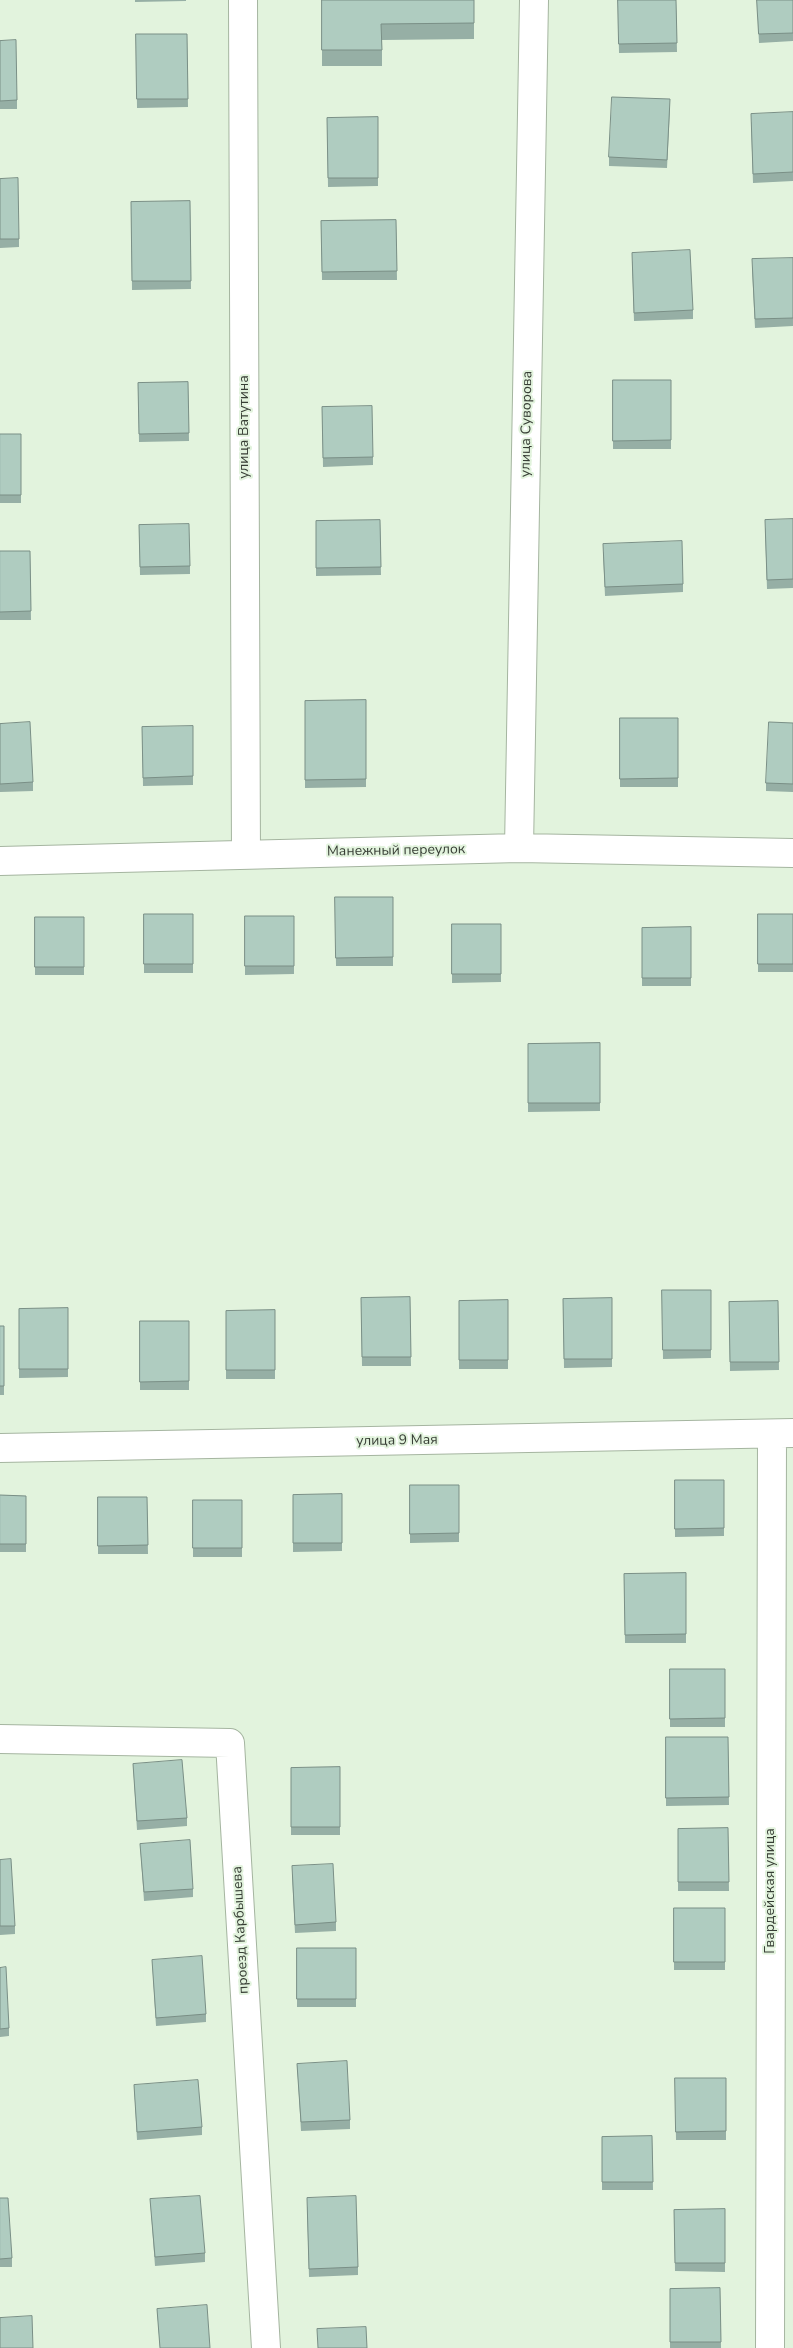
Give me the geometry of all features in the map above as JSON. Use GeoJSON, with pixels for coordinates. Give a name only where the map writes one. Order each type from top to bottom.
{"type":"FeatureCollection","features":[{"type":"Feature","properties":{"kind":"street","name":"улица Ватутина"},"geometry":{"type":"LineString","coordinates":[[243,0],[246,855]]}},
{"type":"Feature","properties":{"kind":"street","name":"улица Суворова"},"geometry":{"type":"LineString","coordinates":[[519,848],[534,0]]}},
{"type":"Feature","properties":{"kind":"street","name":"Манежный переулок"},"geometry":{"type":"LineString","coordinates":[[0,861],[519,848],[793,853]]}},
{"type":"Feature","properties":{"kind":"street","name":"улица 9 Мая"},"geometry":{"type":"LineString","coordinates":[[0,1448],[782,1434]]}},
{"type":"Feature","properties":{"kind":"street","name":"Гвардейская улица"},"geometry":{"type":"LineString","coordinates":[[770,2348],[782,1434]]}},
{"type":"Feature","properties":{"kind":"street","name":"проезд Карбышева"},"geometry":{"type":"LineString","coordinates":[[0,1739],[230,1743],[266,2348]]}},
{"type":"Feature","properties":{"kind":"building"},"geometry":{"type":"Polygon","coordinates":[[[322,0],[474,0],[474,23],[381,24],[382,50],[322,50],[322,0]]]}},
{"type":"Feature","properties":{"kind":"building"},"geometry":{"type":"Polygon","coordinates":[[[618,0],[676,0],[677,43],[619,44],[618,0]]]}},
{"type":"Feature","properties":{"kind":"building"},"geometry":{"type":"Polygon","coordinates":[[[757,0],[793,0],[793,33],[759,34],[757,0]]]}},
{"type":"Feature","properties":{"kind":"building"},"geometry":{"type":"Polygon","coordinates":[[[136,34],[187,34],[188,99],[137,99],[136,34]]]}},
{"type":"Feature","properties":{"kind":"building"},"geometry":{"type":"Polygon","coordinates":[[[16,40],[17,100],[0,101],[0,41],[16,40]]]}},
{"type":"Feature","properties":{"kind":"building"},"geometry":{"type":"Polygon","coordinates":[[[612,97],[670,99],[667,160],[609,157],[612,97]]]}},
{"type":"Feature","properties":{"kind":"building"},"geometry":{"type":"Polygon","coordinates":[[[793,112],[793,172],[753,174],[751,114],[793,112]]]}},
{"type":"Feature","properties":{"kind":"building"},"geometry":{"type":"Polygon","coordinates":[[[378,117],[378,178],[328,178],[327,118],[378,117]]]}},
{"type":"Feature","properties":{"kind":"building"},"geometry":{"type":"Polygon","coordinates":[[[18,178],[19,239],[0,239],[0,179],[18,178]]]}},
{"type":"Feature","properties":{"kind":"building"},"geometry":{"type":"Polygon","coordinates":[[[190,201],[191,281],[132,281],[131,202],[190,201]]]}},
{"type":"Feature","properties":{"kind":"building"},"geometry":{"type":"Polygon","coordinates":[[[396,220],[397,271],[322,272],[321,221],[396,220]]]}},
{"type":"Feature","properties":{"kind":"building"},"geometry":{"type":"Polygon","coordinates":[[[690,250],[693,310],[634,313],[632,253],[690,250]]]}},
{"type":"Feature","properties":{"kind":"building"},"geometry":{"type":"Polygon","coordinates":[[[793,258],[793,318],[755,319],[752,259],[793,258]]]}},
{"type":"Feature","properties":{"kind":"building"},"geometry":{"type":"Polygon","coordinates":[[[613,380],[671,380],[671,440],[613,441],[613,380]]]}},
{"type":"Feature","properties":{"kind":"building"},"geometry":{"type":"Polygon","coordinates":[[[188,382],[189,433],[139,434],[138,383],[188,382]]]}},
{"type":"Feature","properties":{"kind":"building"},"geometry":{"type":"Polygon","coordinates":[[[372,406],[373,457],[323,458],[322,407],[372,406]]]}},
{"type":"Feature","properties":{"kind":"building"},"geometry":{"type":"Polygon","coordinates":[[[0,434],[21,434],[21,495],[0,495],[0,434]]]}},
{"type":"Feature","properties":{"kind":"building"},"geometry":{"type":"Polygon","coordinates":[[[793,519],[793,579],[767,580],[765,520],[793,519]]]}},
{"type":"Feature","properties":{"kind":"building"},"geometry":{"type":"Polygon","coordinates":[[[380,520],[381,567],[316,568],[316,521],[380,520]]]}},
{"type":"Feature","properties":{"kind":"building"},"geometry":{"type":"Polygon","coordinates":[[[189,524],[190,566],[140,567],[139,525],[189,524]]]}},
{"type":"Feature","properties":{"kind":"building"},"geometry":{"type":"Polygon","coordinates":[[[682,541],[683,584],[605,587],[603,544],[682,541]]]}},
{"type":"Feature","properties":{"kind":"building"},"geometry":{"type":"Polygon","coordinates":[[[0,551],[30,551],[31,611],[0,612],[0,551]]]}},
{"type":"Feature","properties":{"kind":"building"},"geometry":{"type":"Polygon","coordinates":[[[366,700],[366,779],[305,780],[305,701],[366,700]]]}},
{"type":"Feature","properties":{"kind":"building"},"geometry":{"type":"Polygon","coordinates":[[[620,718],[678,718],[678,778],[620,779],[620,718]]]}},
{"type":"Feature","properties":{"kind":"building"},"geometry":{"type":"Polygon","coordinates":[[[30,722],[33,782],[0,784],[0,724],[30,722]]]}},
{"type":"Feature","properties":{"kind":"building"},"geometry":{"type":"Polygon","coordinates":[[[769,722],[793,723],[793,784],[766,783],[769,722]]]}},
{"type":"Feature","properties":{"kind":"building"},"geometry":{"type":"Polygon","coordinates":[[[193,726],[193,776],[143,778],[142,727],[193,726]]]}},
{"type":"Feature","properties":{"kind":"building"},"geometry":{"type":"Polygon","coordinates":[[[335,897],[393,897],[393,957],[336,958],[335,897]]]}},
{"type":"Feature","properties":{"kind":"building"},"geometry":{"type":"Polygon","coordinates":[[[144,914],[193,914],[193,964],[144,964],[144,914]]]}},
{"type":"Feature","properties":{"kind":"building"},"geometry":{"type":"Polygon","coordinates":[[[758,914],[793,914],[793,964],[758,964],[758,914]]]}},
{"type":"Feature","properties":{"kind":"building"},"geometry":{"type":"Polygon","coordinates":[[[245,916],[294,916],[294,966],[245,966],[245,916]]]}},
{"type":"Feature","properties":{"kind":"building"},"geometry":{"type":"Polygon","coordinates":[[[35,917],[84,917],[84,967],[35,967],[35,917]]]}},
{"type":"Feature","properties":{"kind":"building"},"geometry":{"type":"Polygon","coordinates":[[[452,924],[501,924],[501,974],[452,974],[452,924]]]}},
{"type":"Feature","properties":{"kind":"building"},"geometry":{"type":"Polygon","coordinates":[[[691,927],[691,978],[642,978],[642,928],[691,927]]]}},
{"type":"Feature","properties":{"kind":"building"},"geometry":{"type":"Polygon","coordinates":[[[600,1043],[600,1103],[528,1103],[528,1044],[600,1043]]]}},
{"type":"Feature","properties":{"kind":"building"},"geometry":{"type":"Polygon","coordinates":[[[662,1290],[711,1290],[711,1350],[663,1350],[662,1290]]]}},
{"type":"Feature","properties":{"kind":"building"},"geometry":{"type":"Polygon","coordinates":[[[410,1297],[411,1357],[362,1357],[361,1298],[410,1297]]]}},
{"type":"Feature","properties":{"kind":"building"},"geometry":{"type":"Polygon","coordinates":[[[612,1298],[612,1359],[564,1359],[563,1299],[612,1298]]]}},
{"type":"Feature","properties":{"kind":"building"},"geometry":{"type":"Polygon","coordinates":[[[508,1300],[508,1360],[459,1360],[459,1301],[508,1300]]]}},
{"type":"Feature","properties":{"kind":"building"},"geometry":{"type":"Polygon","coordinates":[[[778,1301],[779,1362],[730,1362],[729,1302],[778,1301]]]}},
{"type":"Feature","properties":{"kind":"building"},"geometry":{"type":"Polygon","coordinates":[[[68,1308],[68,1369],[19,1369],[19,1309],[68,1308]]]}},
{"type":"Feature","properties":{"kind":"building"},"geometry":{"type":"Polygon","coordinates":[[[275,1310],[275,1370],[226,1370],[226,1311],[275,1310]]]}},
{"type":"Feature","properties":{"kind":"building"},"geometry":{"type":"Polygon","coordinates":[[[140,1321],[189,1321],[189,1381],[140,1382],[140,1321]]]}},
{"type":"Feature","properties":{"kind":"building"},"geometry":{"type":"Polygon","coordinates":[[[0,1326],[4,1326],[4,1386],[0,1386],[0,1326]]]}},
{"type":"Feature","properties":{"kind":"building"},"geometry":{"type":"Polygon","coordinates":[[[675,1480],[724,1480],[724,1528],[675,1529],[675,1480]]]}},
{"type":"Feature","properties":{"kind":"building"},"geometry":{"type":"Polygon","coordinates":[[[410,1485],[459,1485],[459,1533],[410,1534],[410,1485]]]}},
{"type":"Feature","properties":{"kind":"building"},"geometry":{"type":"Polygon","coordinates":[[[342,1494],[342,1543],[293,1543],[293,1495],[342,1494]]]}},
{"type":"Feature","properties":{"kind":"building"},"geometry":{"type":"Polygon","coordinates":[[[0,1495],[26,1496],[26,1544],[0,1544],[0,1495]]]}},
{"type":"Feature","properties":{"kind":"building"},"geometry":{"type":"Polygon","coordinates":[[[98,1497],[147,1497],[148,1545],[98,1546],[98,1497]]]}},
{"type":"Feature","properties":{"kind":"building"},"geometry":{"type":"Polygon","coordinates":[[[193,1500],[242,1500],[242,1548],[193,1548],[193,1500]]]}},
{"type":"Feature","properties":{"kind":"building"},"geometry":{"type":"Polygon","coordinates":[[[686,1573],[686,1634],[625,1635],[624,1574],[686,1573]]]}},
{"type":"Feature","properties":{"kind":"building"},"geometry":{"type":"Polygon","coordinates":[[[670,1669],[725,1669],[725,1718],[670,1719],[670,1669]]]}},
{"type":"Feature","properties":{"kind":"building"},"geometry":{"type":"Polygon","coordinates":[[[666,1737],[728,1737],[729,1797],[666,1798],[666,1737]]]}},
{"type":"Feature","properties":{"kind":"building"},"geometry":{"type":"Polygon","coordinates":[[[182,1760],[187,1818],[137,1821],[133,1764],[182,1760]]]}},
{"type":"Feature","properties":{"kind":"building"},"geometry":{"type":"Polygon","coordinates":[[[340,1767],[340,1827],[291,1827],[291,1768],[340,1767]]]}},
{"type":"Feature","properties":{"kind":"building"},"geometry":{"type":"Polygon","coordinates":[[[728,1828],[729,1882],[678,1882],[678,1829],[728,1828]]]}},
{"type":"Feature","properties":{"kind":"building"},"geometry":{"type":"Polygon","coordinates":[[[190,1840],[193,1889],[144,1892],[140,1844],[190,1840]]]}},
{"type":"Feature","properties":{"kind":"building"},"geometry":{"type":"Polygon","coordinates":[[[11,1859],[15,1926],[0,1926],[0,1860],[11,1859]]]}},
{"type":"Feature","properties":{"kind":"building"},"geometry":{"type":"Polygon","coordinates":[[[333,1864],[336,1922],[295,1925],[292,1866],[333,1864]]]}},
{"type":"Feature","properties":{"kind":"building"},"geometry":{"type":"Polygon","coordinates":[[[674,1908],[725,1908],[725,1962],[674,1962],[674,1908]]]}},
{"type":"Feature","properties":{"kind":"building"},"geometry":{"type":"Polygon","coordinates":[[[297,1948],[356,1948],[356,1999],[297,1999],[297,1948]]]}},
{"type":"Feature","properties":{"kind":"building"},"geometry":{"type":"Polygon","coordinates":[[[202,1956],[206,2014],[156,2018],[152,1960],[202,1956]]]}},
{"type":"Feature","properties":{"kind":"building"},"geometry":{"type":"Polygon","coordinates":[[[6,1967],[9,2028],[0,2029],[0,1968],[6,1967]]]}},
{"type":"Feature","properties":{"kind":"building"},"geometry":{"type":"Polygon","coordinates":[[[347,2061],[350,2120],[301,2122],[297,2064],[347,2061]]]}},
{"type":"Feature","properties":{"kind":"building"},"geometry":{"type":"Polygon","coordinates":[[[675,2078],[726,2078],[726,2131],[676,2132],[675,2078]]]}},
{"type":"Feature","properties":{"kind":"building"},"geometry":{"type":"Polygon","coordinates":[[[198,2080],[202,2127],[137,2132],[134,2085],[198,2080]]]}},
{"type":"Feature","properties":{"kind":"building"},"geometry":{"type":"Polygon","coordinates":[[[652,2136],[653,2182],[602,2182],[602,2137],[652,2136]]]}},
{"type":"Feature","properties":{"kind":"building"},"geometry":{"type":"Polygon","coordinates":[[[200,2196],[205,2253],[155,2257],[150,2199],[200,2196]]]}},
{"type":"Feature","properties":{"kind":"building"},"geometry":{"type":"Polygon","coordinates":[[[356,2196],[358,2267],[309,2269],[307,2198],[356,2196]]]}},
{"type":"Feature","properties":{"kind":"building"},"geometry":{"type":"Polygon","coordinates":[[[0,2198],[8,2198],[12,2258],[0,2259],[0,2198]]]}},
{"type":"Feature","properties":{"kind":"building"},"geometry":{"type":"Polygon","coordinates":[[[725,2209],[725,2263],[675,2263],[674,2210],[725,2209]]]}},
{"type":"Feature","properties":{"kind":"building"},"geometry":{"type":"Polygon","coordinates":[[[720,2288],[721,2342],[670,2342],[670,2289],[720,2288]]]}},
{"type":"Feature","properties":{"kind":"building"},"geometry":{"type":"Polygon","coordinates":[[[207,2305],[210,2348],[160,2348],[157,2309],[207,2305]]]}},
{"type":"Feature","properties":{"kind":"building"},"geometry":{"type":"Polygon","coordinates":[[[32,2316],[33,2348],[0,2348],[0,2318],[32,2316]]]}},
{"type":"Feature","properties":{"kind":"building"},"geometry":{"type":"Polygon","coordinates":[[[366,2327],[367,2348],[318,2348],[317,2329],[366,2327]]]}}]}
